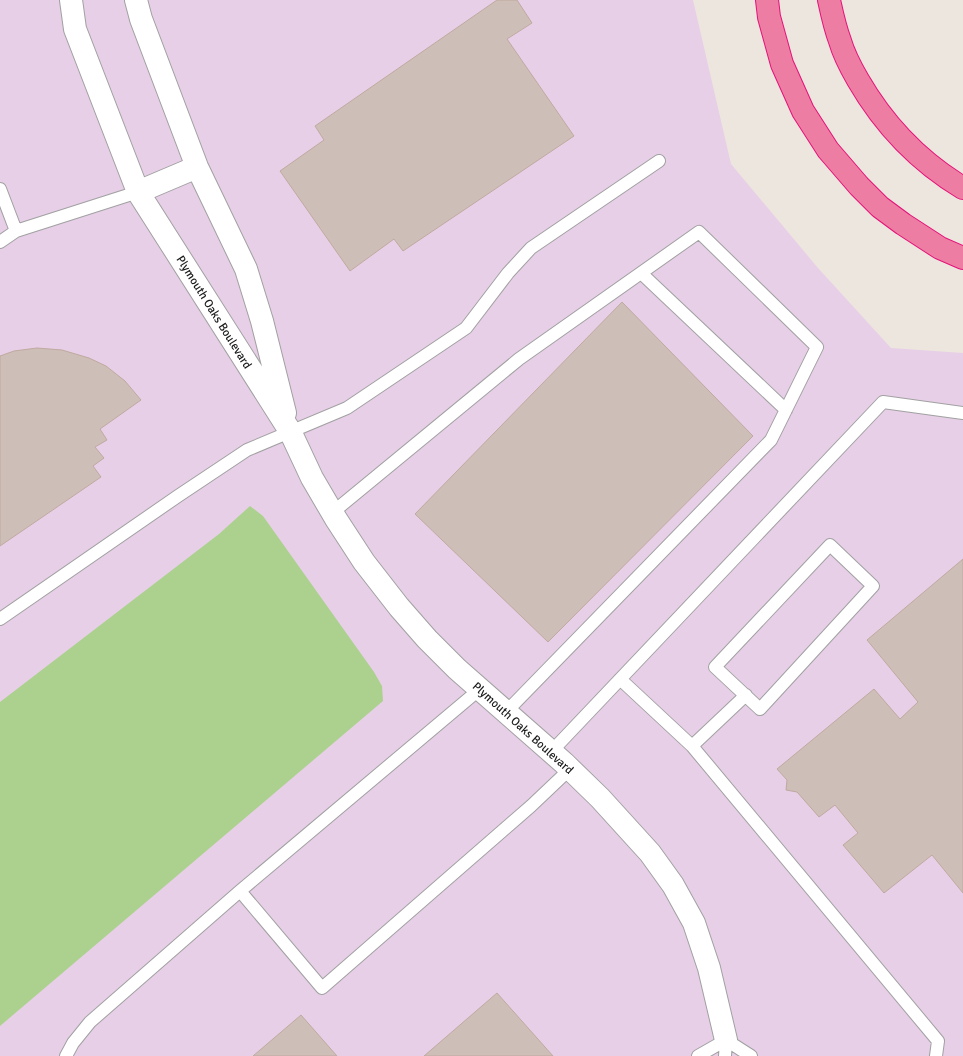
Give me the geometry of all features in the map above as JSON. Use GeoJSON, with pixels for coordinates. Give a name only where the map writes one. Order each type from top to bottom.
{"type":"FeatureCollection","features":[{"type":"Feature","properties":{"kind":"highway"},"geometry":{"type":"LineString","coordinates":[[767,0],[769,16],[782,64],[803,111],[828,150],[859,186],[880,207],[940,248],[963,258]]}},
{"type":"Feature","properties":{"kind":"highway"},"geometry":{"type":"LineString","coordinates":[[829,0],[840,42],[852,69],[866,95],[883,119],[903,142],[925,162],[963,188]]}},
{"type":"Feature","properties":{"kind":"street","name":"Plymouth Oaks Boulevard"},"geometry":{"type":"LineString","coordinates":[[71,0],[75,29],[138,192],[290,431],[312,478],[332,513],[364,562],[398,607],[452,664],[570,769],[600,798],[650,853],[673,884],[694,923],[710,968],[725,1048]]}},
{"type":"Feature","properties":{"kind":"street","name":"Plymouth Oaks Boulevard"},"geometry":{"type":"LineString","coordinates":[[136,0],[141,19],[197,167],[246,269],[262,321],[290,431]]}},
{"type":"Feature","properties":{"kind":"street"},"geometry":{"type":"LineString","coordinates":[[138,192],[197,167]]}},
{"type":"Feature","properties":{"kind":"lane"},"geometry":{"type":"LineString","coordinates":[[0,620],[178,496],[247,450],[347,408],[466,328],[508,273],[530,248],[659,161]]}},
{"type":"Feature","properties":{"kind":"lane"},"geometry":{"type":"LineString","coordinates":[[0,189],[16,231]]}},
{"type":"Feature","properties":{"kind":"lane"},"geometry":{"type":"LineString","coordinates":[[0,242],[16,231],[138,192]]}},
{"type":"Feature","properties":{"kind":"lane"},"geometry":{"type":"LineString","coordinates":[[332,513],[519,359],[699,232],[816,347],[771,440],[506,712]]}},
{"type":"Feature","properties":{"kind":"lane"},"geometry":{"type":"LineString","coordinates":[[642,273],[786,410]]}},
{"type":"Feature","properties":{"kind":"lane"},"geometry":{"type":"LineString","coordinates":[[551,752],[883,402],[963,413]]}},
{"type":"Feature","properties":{"kind":"lane"},"geometry":{"type":"LineString","coordinates":[[830,545],[873,586],[760,709],[746,695],[715,666],[830,545]]}},
{"type":"Feature","properties":{"kind":"lane"},"geometry":{"type":"LineString","coordinates":[[620,679],[692,746],[938,1041],[936,1056]]}},
{"type":"Feature","properties":{"kind":"lane"},"geometry":{"type":"LineString","coordinates":[[66,1056],[73,1043],[90,1022],[240,891],[480,689]]}},
{"type":"Feature","properties":{"kind":"lane"},"geometry":{"type":"LineString","coordinates":[[692,746],[746,695]]}},
{"type":"Feature","properties":{"kind":"lane"},"geometry":{"type":"LineString","coordinates":[[240,891],[322,988],[531,806],[570,769]]}},
{"type":"Feature","properties":{"kind":"lane"},"geometry":{"type":"LineString","coordinates":[[698,1056],[725,1048],[751,1056]]}},
{"type":"Feature","properties":{"kind":"shaded area"},"geometry":{"type":"Polygon","coordinates":[[[0,0],[693,0],[731,164],[818,268],[891,348],[963,353],[963,1056],[0,1056],[0,0]]]}},
{"type":"Feature","properties":{"kind":"green space"},"geometry":{"type":"Polygon","coordinates":[[[250,506],[263,516],[374,672],[382,686],[383,701],[0,1026],[0,702],[219,534],[250,506]]]}},
{"type":"Feature","properties":{"kind":"building"},"geometry":{"type":"Polygon","coordinates":[[[497,0],[517,0],[532,23],[507,39],[574,136],[403,251],[394,239],[350,271],[280,171],[324,140],[315,126],[497,0]]]}},
{"type":"Feature","properties":{"kind":"building"},"geometry":{"type":"Polygon","coordinates":[[[622,302],[753,436],[548,642],[415,514],[622,302]]]}},
{"type":"Feature","properties":{"kind":"building"},"geometry":{"type":"Polygon","coordinates":[[[37,348],[62,350],[89,358],[106,366],[125,381],[141,400],[100,429],[107,440],[95,447],[104,458],[93,466],[101,477],[0,546],[0,356],[14,351],[37,348]]]}},
{"type":"Feature","properties":{"kind":"building"},"geometry":{"type":"Polygon","coordinates":[[[963,559],[963,893],[932,855],[884,893],[843,845],[858,833],[835,805],[819,817],[797,792],[786,790],[787,780],[777,769],[874,689],[900,719],[918,702],[867,640],[963,559]]]}},
{"type":"Feature","properties":{"kind":"building"},"geometry":{"type":"Polygon","coordinates":[[[497,993],[553,1056],[424,1056],[497,993]]]}},
{"type":"Feature","properties":{"kind":"building"},"geometry":{"type":"Polygon","coordinates":[[[301,1015],[337,1056],[253,1056],[301,1015]]]}}]}
